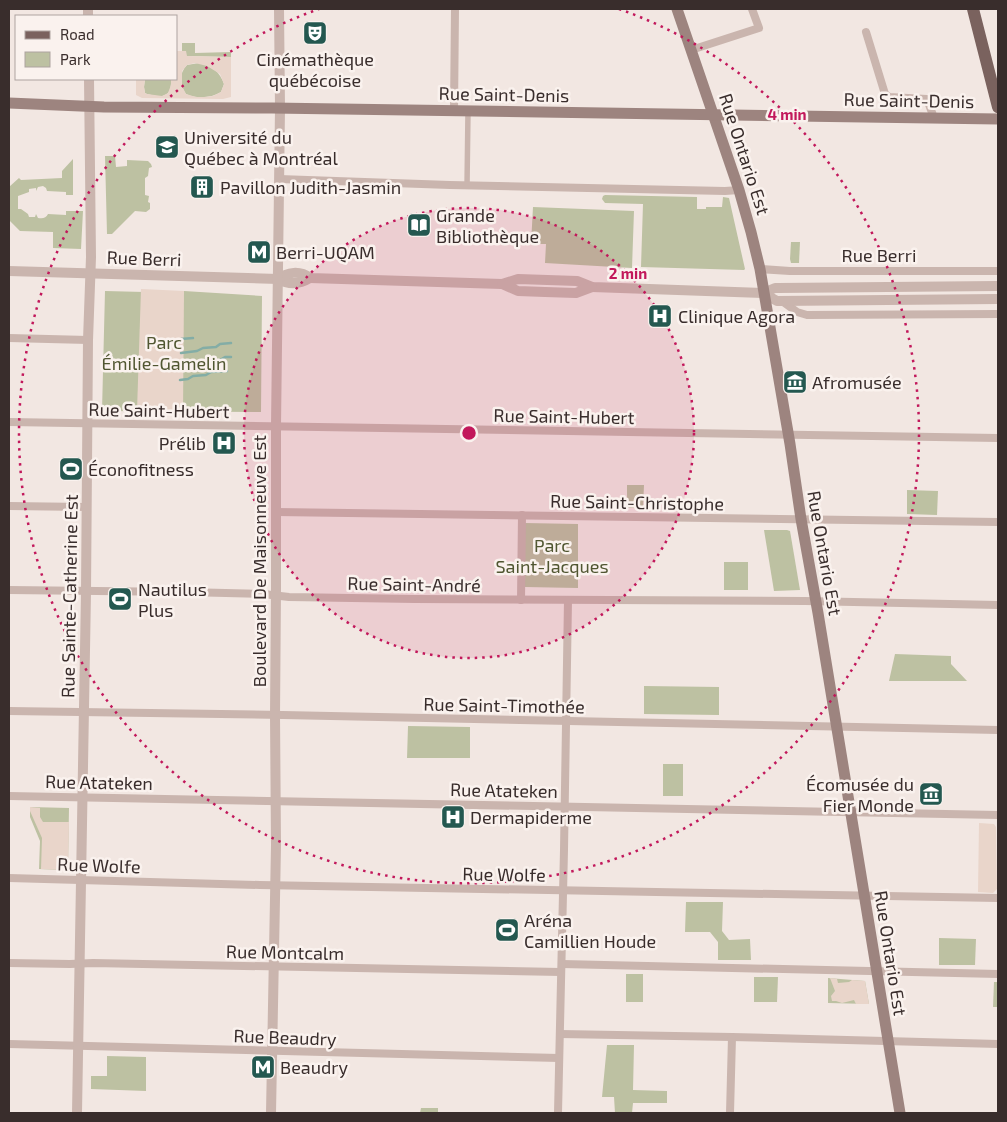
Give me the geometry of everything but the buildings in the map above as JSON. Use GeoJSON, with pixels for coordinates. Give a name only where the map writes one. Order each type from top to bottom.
{"type":"FeatureCollection","features":[{"type":"Feature","properties":{"kind":"main road","name":"Rue Ontario Est"},"geometry":{"type":"LineString","coordinates":[[677,9],[739,190],[760,269],[900,1113]]}},
{"type":"Feature","properties":{"kind":"main road"},"geometry":{"type":"LineString","coordinates":[[973,9],[998,107]]}},
{"type":"Feature","properties":{"kind":"main road","name":"Rue Saint-Denis"},"geometry":{"type":"LineString","coordinates":[[9,103],[89,106],[998,118]]}},
{"type":"Feature","properties":{"kind":"street","name":"Boulevard De Maisonneuve Est"},"geometry":{"type":"LineString","coordinates":[[271,1113],[276,845],[276,426],[280,108],[279,9]]}},
{"type":"Feature","properties":{"kind":"street"},"geometry":{"type":"LineString","coordinates":[[454,111],[455,9]]}},
{"type":"Feature","properties":{"kind":"street"},"geometry":{"type":"LineString","coordinates":[[691,50],[759,28],[752,9]]}},
{"type":"Feature","properties":{"kind":"street"},"geometry":{"type":"LineString","coordinates":[[866,32],[885,94],[888,97],[927,99],[934,118]]}},
{"type":"Feature","properties":{"kind":"street","name":"Rue Sainte-Catherine Est"},"geometry":{"type":"LineString","coordinates":[[77,1113],[90,273],[89,80]]}},
{"type":"Feature","properties":{"kind":"street"},"geometry":{"type":"LineString","coordinates":[[467,186],[468,111]]}},
{"type":"Feature","properties":{"kind":"street"},"geometry":{"type":"LineString","coordinates":[[279,179],[467,186],[739,190]]}},
{"type":"Feature","properties":{"kind":"street","name":"Rue Berri"},"geometry":{"type":"LineString","coordinates":[[760,269],[790,271],[998,271]]}},
{"type":"Feature","properties":{"kind":"street","name":"Rue Berri"},"geometry":{"type":"LineString","coordinates":[[9,271],[278,279],[290,273],[303,274],[310,278],[502,284],[518,291],[576,293],[592,287],[763,293],[775,288],[998,286]]}},
{"type":"Feature","properties":{"kind":"street","name":"Rue Berri"},"geometry":{"type":"LineString","coordinates":[[763,293],[777,301],[998,299]]}},
{"type":"Feature","properties":{"kind":"street","name":"Rue Berri"},"geometry":{"type":"LineString","coordinates":[[782,301],[801,314],[807,315],[998,314]]}},
{"type":"Feature","properties":{"kind":"street"},"geometry":{"type":"LineString","coordinates":[[9,338],[88,340]]}},
{"type":"Feature","properties":{"kind":"street","name":"Rue Saint-Hubert"},"geometry":{"type":"LineString","coordinates":[[9,422],[998,438]]}},
{"type":"Feature","properties":{"kind":"street"},"geometry":{"type":"LineString","coordinates":[[9,506],[86,507]]}},
{"type":"Feature","properties":{"kind":"street","name":"Rue Saint-Christophe"},"geometry":{"type":"LineString","coordinates":[[276,512],[998,522]]}},
{"type":"Feature","properties":{"kind":"street"},"geometry":{"type":"LineString","coordinates":[[521,600],[522,515]]}},
{"type":"Feature","properties":{"kind":"street","name":"Rue Saint-André"},"geometry":{"type":"LineString","coordinates":[[9,590],[185,592],[263,594],[289,597],[405,599],[998,605]]}},
{"type":"Feature","properties":{"kind":"street"},"geometry":{"type":"LineString","coordinates":[[558,1113],[568,600]]}},
{"type":"Feature","properties":{"kind":"street","name":"Rue Saint-Timothée"},"geometry":{"type":"LineString","coordinates":[[9,710],[998,730]]}},
{"type":"Feature","properties":{"kind":"street","name":"Rue Atateken"},"geometry":{"type":"LineString","coordinates":[[9,796],[998,815]]}},
{"type":"Feature","properties":{"kind":"street","name":"Rue Wolfe"},"geometry":{"type":"LineString","coordinates":[[9,878],[563,891],[998,898]]}},
{"type":"Feature","properties":{"kind":"street","name":"Rue Montcalm"},"geometry":{"type":"LineString","coordinates":[[9,963],[998,974]]}},
{"type":"Feature","properties":{"kind":"street"},"geometry":{"type":"LineString","coordinates":[[560,1034],[998,1044]]}},
{"type":"Feature","properties":{"kind":"street"},"geometry":{"type":"LineString","coordinates":[[730,1113],[732,1037]]}},
{"type":"Feature","properties":{"kind":"street","name":"Rue Beaudry"},"geometry":{"type":"LineString","coordinates":[[9,1044],[559,1058]]}},
{"type":"Feature","properties":{"kind":"green space"},"geometry":{"type":"Polygon","coordinates":[[[182,43],[195,43],[195,53],[231,52],[231,57],[186,56],[186,51],[182,51],[182,43]]]}},
{"type":"Feature","properties":{"kind":"green space"},"geometry":{"type":"Polygon","coordinates":[[[199,63],[211,67],[220,76],[224,84],[221,92],[213,96],[204,97],[186,94],[181,83],[182,72],[187,65],[199,63]]]}},
{"type":"Feature","properties":{"kind":"green space"},"geometry":{"type":"Polygon","coordinates":[[[145,80],[171,80],[170,90],[165,95],[147,94],[144,87],[145,80]]]}},
{"type":"Feature","properties":{"kind":"green space"},"geometry":{"type":"Polygon","coordinates":[[[105,156],[115,156],[116,167],[127,166],[127,160],[148,161],[152,167],[149,168],[148,176],[145,178],[145,195],[149,196],[150,209],[146,212],[135,211],[112,234],[107,234],[105,156]]]}},
{"type":"Feature","properties":{"kind":"green space"},"geometry":{"type":"Polygon","coordinates":[[[73,159],[73,195],[66,195],[66,192],[47,191],[43,186],[38,187],[36,191],[36,188],[29,189],[29,192],[18,196],[18,209],[28,214],[29,217],[35,217],[36,214],[38,218],[43,218],[48,214],[66,215],[66,211],[83,211],[81,249],[53,248],[53,232],[20,231],[9,220],[9,187],[19,178],[21,180],[62,178],[62,171],[73,159]]]}},
{"type":"Feature","properties":{"kind":"green space"},"geometry":{"type":"Polygon","coordinates":[[[605,195],[697,197],[697,209],[722,207],[723,197],[729,198],[745,269],[641,267],[643,204],[605,203],[602,199],[605,195]]]}},
{"type":"Feature","properties":{"kind":"green space"},"geometry":{"type":"Polygon","coordinates":[[[533,207],[634,211],[632,268],[545,263],[546,244],[531,244],[533,207]]]}},
{"type":"Feature","properties":{"kind":"green space"},"geometry":{"type":"Polygon","coordinates":[[[791,242],[800,242],[799,263],[791,263],[791,242]]]}},
{"type":"Feature","properties":{"kind":"green space","name":"Parc Émilie-Gamelin"},"geometry":{"type":"Polygon","coordinates":[[[105,291],[184,293],[184,291],[262,296],[261,412],[102,411],[105,291]]]}},
{"type":"Feature","properties":{"kind":"green space"},"geometry":{"type":"Polygon","coordinates":[[[627,485],[644,485],[643,508],[627,508],[627,485]]]}},
{"type":"Feature","properties":{"kind":"green space"},"geometry":{"type":"Polygon","coordinates":[[[907,490],[938,491],[937,515],[907,514],[907,490]]]}},
{"type":"Feature","properties":{"kind":"green space","name":"Parc Saint-Jacques"},"geometry":{"type":"Polygon","coordinates":[[[525,523],[578,524],[578,588],[525,587],[525,523]]]}},
{"type":"Feature","properties":{"kind":"green space"},"geometry":{"type":"Polygon","coordinates":[[[764,530],[790,531],[800,590],[774,591],[764,530]]]}},
{"type":"Feature","properties":{"kind":"green space"},"geometry":{"type":"Polygon","coordinates":[[[724,562],[748,562],[748,590],[724,590],[724,562]]]}},
{"type":"Feature","properties":{"kind":"green space"},"geometry":{"type":"Polygon","coordinates":[[[895,654],[951,656],[951,664],[967,681],[889,681],[895,654]]]}},
{"type":"Feature","properties":{"kind":"green space"},"geometry":{"type":"Polygon","coordinates":[[[644,686],[719,687],[719,715],[644,714],[644,686]]]}},
{"type":"Feature","properties":{"kind":"green space"},"geometry":{"type":"Polygon","coordinates":[[[408,726],[470,727],[470,758],[407,758],[408,726]]]}},
{"type":"Feature","properties":{"kind":"green space"},"geometry":{"type":"Polygon","coordinates":[[[663,764],[683,764],[683,796],[663,796],[663,764]]]}},
{"type":"Feature","properties":{"kind":"green space"},"geometry":{"type":"Polygon","coordinates":[[[30,807],[69,808],[68,867],[65,870],[39,869],[40,841],[30,817],[30,807]]]}},
{"type":"Feature","properties":{"kind":"green space"},"geometry":{"type":"Polygon","coordinates":[[[686,902],[723,902],[722,931],[729,940],[750,939],[751,960],[718,960],[718,942],[710,932],[685,932],[686,902]]]}},
{"type":"Feature","properties":{"kind":"green space"},"geometry":{"type":"Polygon","coordinates":[[[939,938],[976,939],[975,965],[939,965],[939,938]]]}},
{"type":"Feature","properties":{"kind":"green space"},"geometry":{"type":"Polygon","coordinates":[[[626,974],[643,974],[643,1002],[626,1002],[626,974]]]}},
{"type":"Feature","properties":{"kind":"green space"},"geometry":{"type":"Polygon","coordinates":[[[754,977],[778,977],[777,1002],[754,1002],[754,977]]]}},
{"type":"Feature","properties":{"kind":"green space"},"geometry":{"type":"Polygon","coordinates":[[[828,978],[865,981],[869,1004],[828,1003],[828,978]]]}},
{"type":"Feature","properties":{"kind":"green space"},"geometry":{"type":"Polygon","coordinates":[[[994,982],[998,982],[998,1007],[993,1007],[994,982]]]}},
{"type":"Feature","properties":{"kind":"green space"},"geometry":{"type":"Polygon","coordinates":[[[607,1045],[634,1045],[633,1090],[667,1091],[667,1103],[633,1103],[632,1113],[615,1113],[614,1097],[602,1097],[607,1045]]]}},
{"type":"Feature","properties":{"kind":"green space"},"geometry":{"type":"Polygon","coordinates":[[[107,1056],[146,1057],[146,1091],[91,1089],[91,1076],[107,1076],[107,1056]]]}},
{"type":"Feature","properties":{"kind":"green space"},"geometry":{"type":"Polygon","coordinates":[[[421,1108],[438,1108],[438,1113],[420,1113],[421,1108]]]}},
{"type":"Feature","properties":{"kind":"shaded area"},"geometry":{"type":"Polygon","coordinates":[[[178,51],[186,51],[187,56],[231,57],[231,97],[223,99],[142,98],[136,95],[136,80],[145,80],[144,87],[147,94],[162,96],[168,93],[171,80],[178,80],[178,51]],[[195,63],[187,65],[182,71],[182,86],[186,94],[196,97],[213,96],[221,92],[224,84],[220,74],[207,66],[195,63]]]}},
{"type":"Feature","properties":{"kind":"shaded area"},"geometry":{"type":"Polygon","coordinates":[[[141,289],[184,291],[183,412],[137,411],[141,289]]]}},
{"type":"Feature","properties":{"kind":"shaded area"},"geometry":{"type":"Polygon","coordinates":[[[30,807],[40,808],[40,817],[43,822],[69,822],[68,867],[65,870],[41,869],[42,838],[30,807]]]}},
{"type":"Feature","properties":{"kind":"shaded area"},"geometry":{"type":"Polygon","coordinates":[[[979,823],[994,824],[996,827],[997,889],[993,893],[978,892],[979,823]]]}},
{"type":"Feature","properties":{"kind":"shaded area"},"geometry":{"type":"Polygon","coordinates":[[[830,978],[837,979],[838,983],[852,980],[865,981],[869,1004],[856,1004],[854,1000],[842,1003],[832,1001],[831,996],[835,991],[830,978]]]}},
{"type":"Feature","properties":{"kind":"waterway"},"geometry":{"type":"LineString","coordinates":[[181,339],[193,338]]}},
{"type":"Feature","properties":{"kind":"waterway"},"geometry":{"type":"LineString","coordinates":[[181,353],[231,343]]}},
{"type":"Feature","properties":{"kind":"waterway"},"geometry":{"type":"LineString","coordinates":[[181,366],[202,364],[207,361],[231,357]]}},
{"type":"Feature","properties":{"kind":"waterway"},"geometry":{"type":"LineString","coordinates":[[180,380],[206,375],[211,372],[227,371]]}},
{"type":"Feature","properties":{"kind":"place","name":"Cinémathèque québécoise"},"geometry":{"type":"Point","coordinates":[315,33]}},
{"type":"Feature","properties":{"kind":"place","name":"Université du Québec à Montréal"},"geometry":{"type":"Point","coordinates":[167,147]}},
{"type":"Feature","properties":{"kind":"place","name":"Pavillon Judith-Jasmin"},"geometry":{"type":"Point","coordinates":[202,187]}},
{"type":"Feature","properties":{"kind":"place","name":"Grande Bibliothèque"},"geometry":{"type":"Point","coordinates":[419,225]}},
{"type":"Feature","properties":{"kind":"place","name":"Berri-UQAM"},"geometry":{"type":"Point","coordinates":[259,252]}},
{"type":"Feature","properties":{"kind":"place","name":"Clinique Agora"},"geometry":{"type":"Point","coordinates":[660,316]}},
{"type":"Feature","properties":{"kind":"place","name":"Afromusée"},"geometry":{"type":"Point","coordinates":[795,382]}},
{"type":"Feature","properties":{"kind":"place","name":"Prélib"},"geometry":{"type":"Point","coordinates":[224,443]}},
{"type":"Feature","properties":{"kind":"place","name":"Éconofitness"},"geometry":{"type":"Point","coordinates":[71,469]}},
{"type":"Feature","properties":{"kind":"place","name":"Nautilus Plus"},"geometry":{"type":"Point","coordinates":[120,599]}},
{"type":"Feature","properties":{"kind":"place","name":"Écomusée du Fier Monde"},"geometry":{"type":"Point","coordinates":[931,794]}},
{"type":"Feature","properties":{"kind":"place","name":"Dermapiderme"},"geometry":{"type":"Point","coordinates":[453,817]}},
{"type":"Feature","properties":{"kind":"place","name":"Aréna Camillien Houde"},"geometry":{"type":"Point","coordinates":[507,930]}},
{"type":"Feature","properties":{"kind":"place","name":"Beaudry"},"geometry":{"type":"Point","coordinates":[263,1067]}}]}
